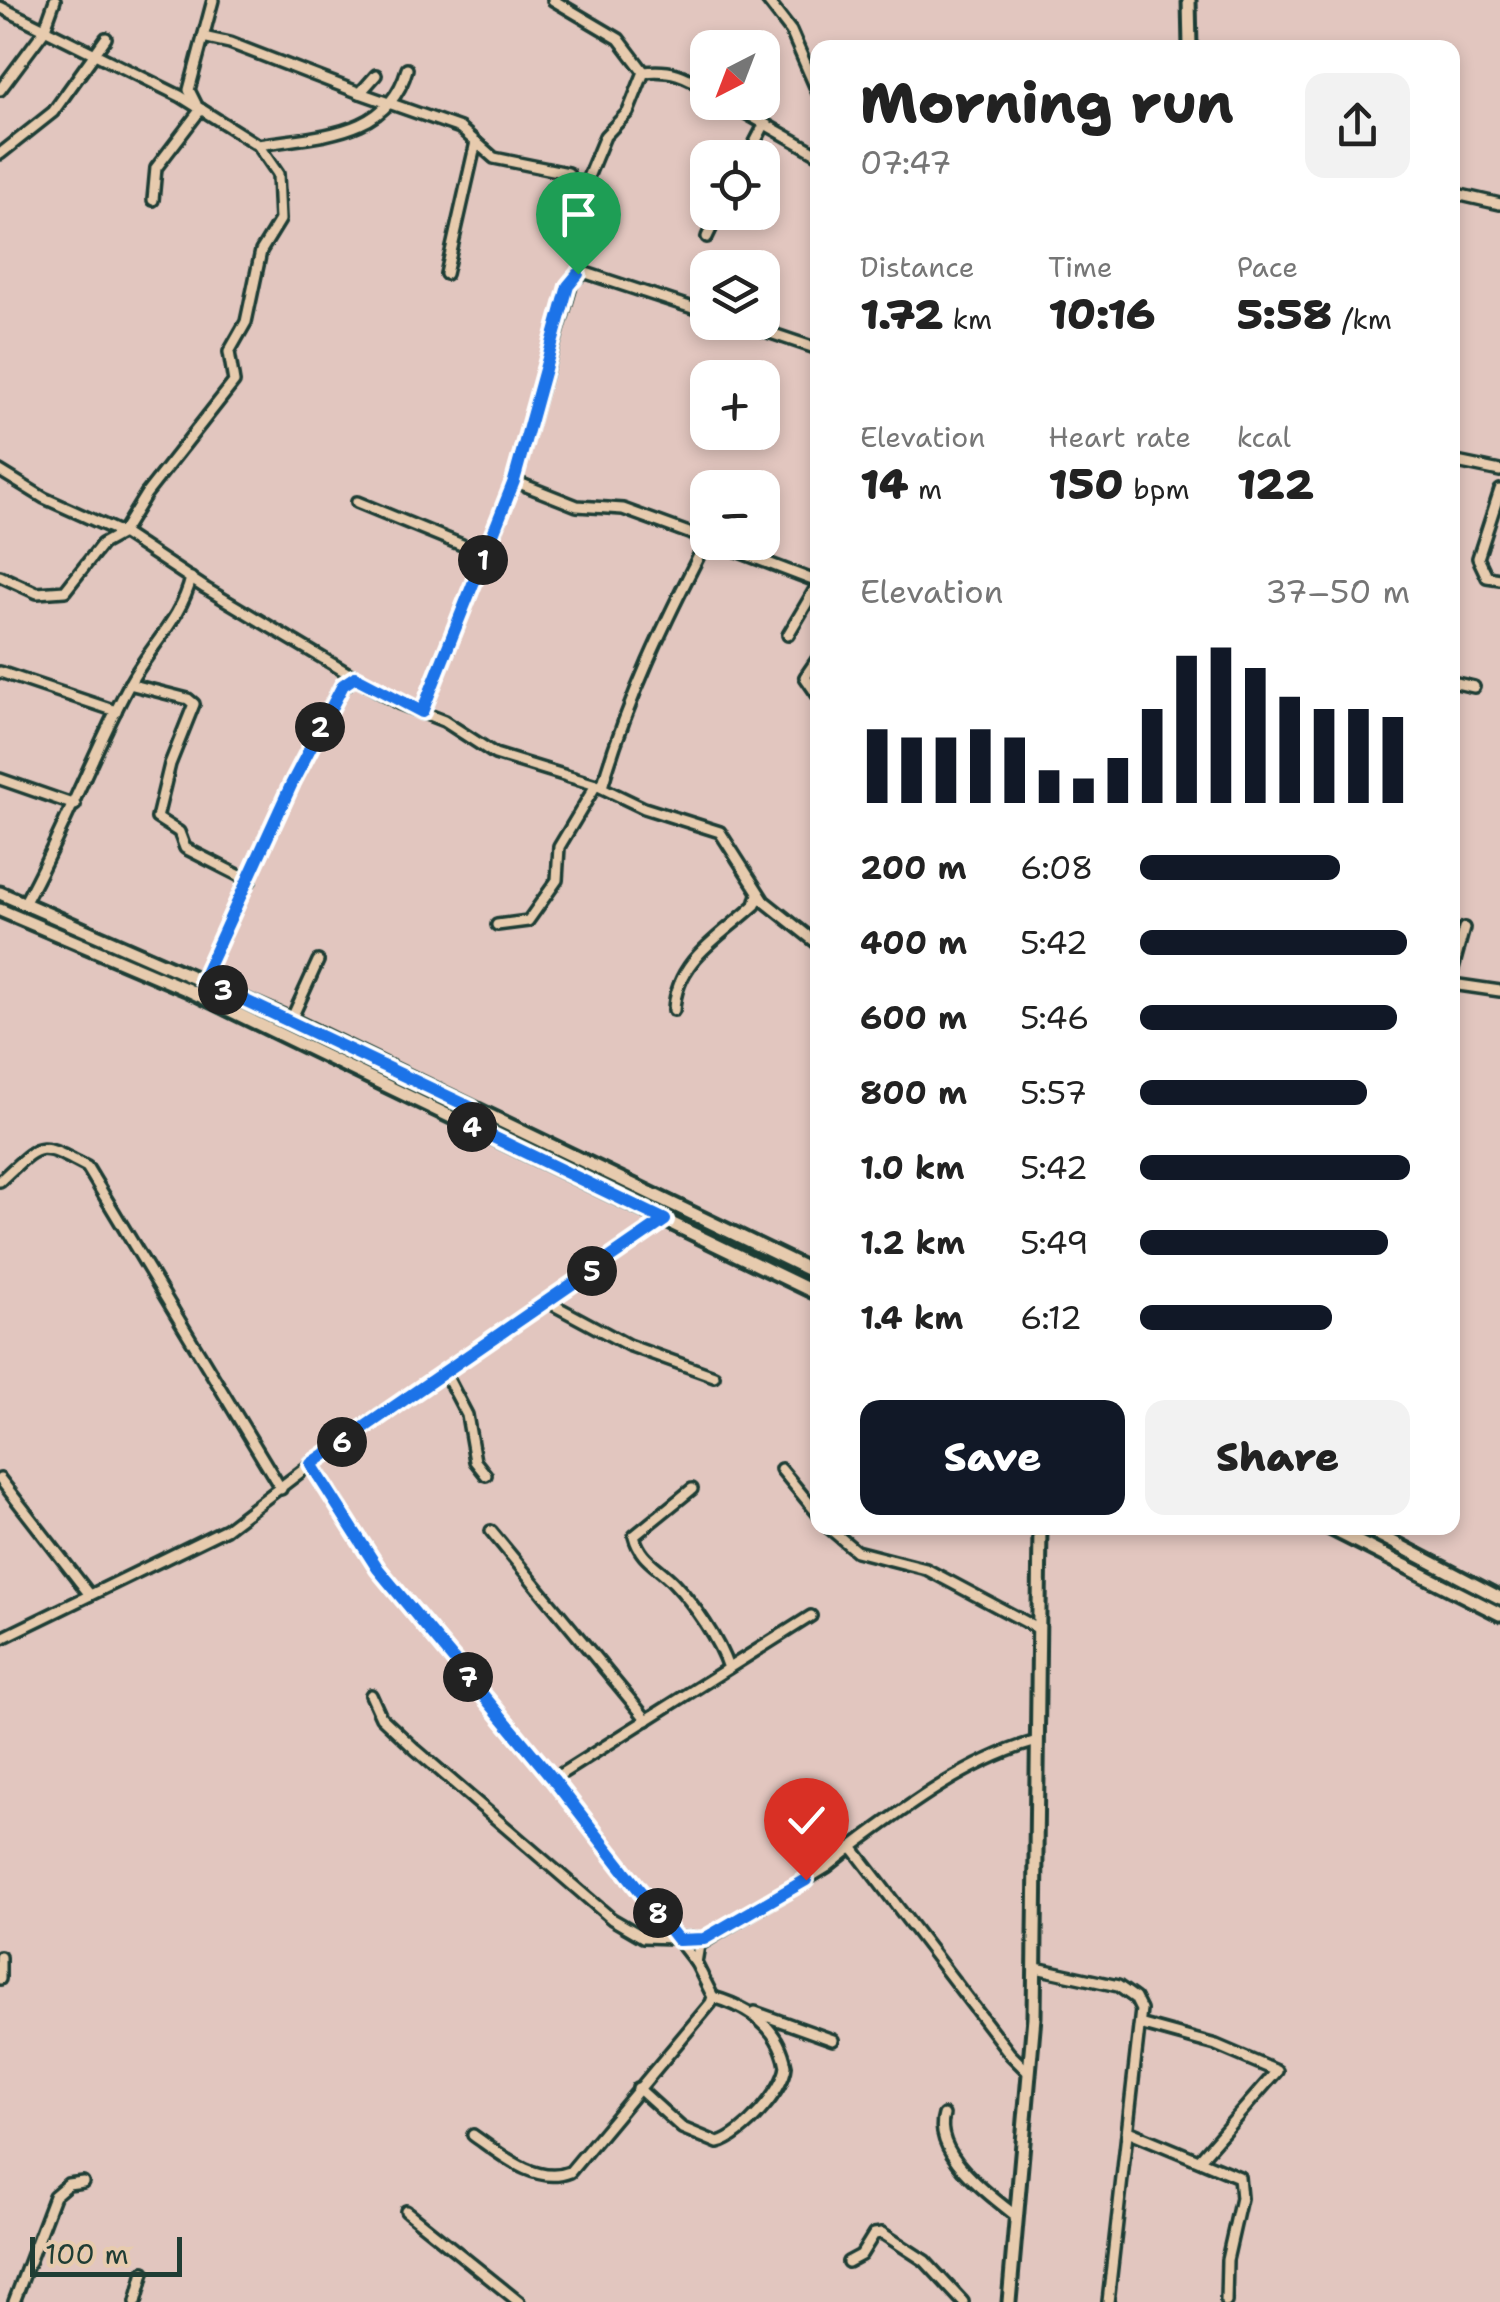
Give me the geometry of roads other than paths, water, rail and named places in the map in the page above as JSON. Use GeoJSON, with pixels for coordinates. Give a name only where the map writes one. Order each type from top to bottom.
{"type":"FeatureCollection","features":[{"type":"Feature","properties":{"kind":"street"},"geometry":{"type":"LineString","coordinates":[[0,90],[44,31],[55,0]]}},
{"type":"Feature","properties":{"kind":"street"},"geometry":{"type":"LineString","coordinates":[[199,108],[189,90],[212,0]]}},
{"type":"Feature","properties":{"kind":"street"},"geometry":{"type":"LineString","coordinates":[[554,0],[618,40],[644,72],[684,74],[690,78]]}},
{"type":"Feature","properties":{"kind":"street"},"geometry":{"type":"LineString","coordinates":[[768,0],[791,31],[810,75]]}},
{"type":"Feature","properties":{"kind":"street"},"geometry":{"type":"LineString","coordinates":[[1188,40],[1190,0]]}},
{"type":"Feature","properties":{"kind":"street"},"geometry":{"type":"LineString","coordinates":[[0,576],[37,593],[65,591],[102,544],[122,532],[146,494],[234,382],[229,352],[246,322],[261,251],[280,220],[278,174],[258,145],[199,108],[1,10]]}},
{"type":"Feature","properties":{"kind":"street"},"geometry":{"type":"LineString","coordinates":[[0,154],[54,112],[92,52],[106,38]]}},
{"type":"Feature","properties":{"kind":"street"},"geometry":{"type":"LineString","coordinates":[[203,38],[460,128],[494,158],[568,174]]}},
{"type":"Feature","properties":{"kind":"street"},"geometry":{"type":"LineString","coordinates":[[258,145],[349,131],[394,104],[407,69]]}},
{"type":"Feature","properties":{"kind":"street"},"geometry":{"type":"LineString","coordinates":[[576,206],[605,136],[628,112],[644,72]]}},
{"type":"Feature","properties":{"kind":"street"},"geometry":{"type":"LineString","coordinates":[[360,93],[376,75]]}},
{"type":"Feature","properties":{"kind":"street"},"geometry":{"type":"LineString","coordinates":[[153,200],[156,168],[199,108]]}},
{"type":"Feature","properties":{"kind":"street"},"geometry":{"type":"LineString","coordinates":[[753,120],[810,150]]}},
{"type":"Feature","properties":{"kind":"street"},"geometry":{"type":"LineString","coordinates":[[757,140],[764,127]]}},
{"type":"Feature","properties":{"kind":"street"},"geometry":{"type":"LineString","coordinates":[[446,274],[476,142]]}},
{"type":"Feature","properties":{"kind":"street"},"geometry":{"type":"LineString","coordinates":[[1460,195],[1500,204]]}},
{"type":"Feature","properties":{"kind":"street"},"geometry":{"type":"LineString","coordinates":[[707,237],[710,230]]}},
{"type":"Feature","properties":{"kind":"street"},"geometry":{"type":"LineString","coordinates":[[422,712],[514,481],[568,286],[578,274],[690,307]]}},
{"type":"Feature","properties":{"kind":"street"},"geometry":{"type":"LineString","coordinates":[[780,336],[810,346]]}},
{"type":"Feature","properties":{"kind":"street"},"geometry":{"type":"LineString","coordinates":[[1460,463],[1500,471]]}},
{"type":"Feature","properties":{"kind":"street"},"geometry":{"type":"LineString","coordinates":[[0,471],[44,498],[122,532],[205,588],[496,754],[599,786],[644,808],[720,832],[757,900],[768,904],[810,938]]}},
{"type":"Feature","properties":{"kind":"street"},"geometry":{"type":"LineString","coordinates":[[514,481],[578,506],[623,509],[690,534]]}},
{"type":"Feature","properties":{"kind":"street"},"geometry":{"type":"LineString","coordinates":[[1500,490],[1478,558],[1487,576],[1500,580]]}},
{"type":"Feature","properties":{"kind":"street"},"geometry":{"type":"LineString","coordinates":[[357,502],[462,545],[483,560]]}},
{"type":"Feature","properties":{"kind":"street"},"geometry":{"type":"LineString","coordinates":[[498,925],[528,921],[553,888],[559,847],[599,786],[633,694],[700,560]]}},
{"type":"Feature","properties":{"kind":"street"},"geometry":{"type":"LineString","coordinates":[[758,560],[810,580]]}},
{"type":"Feature","properties":{"kind":"street"},"geometry":{"type":"LineString","coordinates":[[25,902],[130,684],[187,597],[191,578]]}},
{"type":"Feature","properties":{"kind":"street"},"geometry":{"type":"LineString","coordinates":[[187,597],[205,588]]}},
{"type":"Feature","properties":{"kind":"street"},"geometry":{"type":"LineString","coordinates":[[788,635],[810,597]]}},
{"type":"Feature","properties":{"kind":"street"},"geometry":{"type":"LineString","coordinates":[[0,672],[116,712]]}},
{"type":"Feature","properties":{"kind":"street"},"geometry":{"type":"LineString","coordinates":[[202,980],[292,783],[339,692],[355,677]]}},
{"type":"Feature","properties":{"kind":"street"},"geometry":{"type":"LineString","coordinates":[[130,684],[188,698],[194,704],[194,714],[170,764],[157,818],[179,832],[185,848],[250,881]]}},
{"type":"Feature","properties":{"kind":"street"},"geometry":{"type":"LineString","coordinates":[[1460,684],[1474,688]]}},
{"type":"Feature","properties":{"kind":"street"},"geometry":{"type":"LineString","coordinates":[[0,778],[75,805]]}},
{"type":"Feature","properties":{"kind":"street"},"geometry":{"type":"LineString","coordinates":[[0,893],[291,1020],[810,1270]]}},
{"type":"Feature","properties":{"kind":"street"},"geometry":{"type":"LineString","coordinates":[[674,1010],[677,984],[698,952],[757,900]]}},
{"type":"Feature","properties":{"kind":"street"},"geometry":{"type":"LineString","coordinates":[[0,910],[186,989],[810,1290]]}},
{"type":"Feature","properties":{"kind":"street"},"geometry":{"type":"LineString","coordinates":[[1460,943],[1464,928]]}},
{"type":"Feature","properties":{"kind":"street"},"geometry":{"type":"LineString","coordinates":[[291,1020],[318,961]]}},
{"type":"Feature","properties":{"kind":"street"},"geometry":{"type":"LineString","coordinates":[[1460,985],[1500,991]]}},
{"type":"Feature","properties":{"kind":"street"},"geometry":{"type":"LineString","coordinates":[[464,1123],[472,1108]]}},
{"type":"Feature","properties":{"kind":"street"},"geometry":{"type":"LineString","coordinates":[[0,1181],[34,1148],[44,1147],[88,1167],[281,1489]]}},
{"type":"Feature","properties":{"kind":"street"},"geometry":{"type":"LineString","coordinates":[[0,1639],[226,1530],[311,1464],[665,1220]]}},
{"type":"Feature","properties":{"kind":"street"},"geometry":{"type":"LineString","coordinates":[[548,1302],[628,1345],[714,1376]]}},
{"type":"Feature","properties":{"kind":"street"},"geometry":{"type":"LineString","coordinates":[[445,1373],[467,1415],[475,1460],[486,1475]]}},
{"type":"Feature","properties":{"kind":"street"},"geometry":{"type":"LineString","coordinates":[[311,1464],[378,1569],[553,1779],[696,1963],[713,1997],[832,2040]]}},
{"type":"Feature","properties":{"kind":"street"},"geometry":{"type":"LineString","coordinates":[[781,1469],[810,1504]]}},
{"type":"Feature","properties":{"kind":"street"},"geometry":{"type":"LineString","coordinates":[[0,1479],[90,1595]]}},
{"type":"Feature","properties":{"kind":"street"},"geometry":{"type":"LineString","coordinates":[[692,1489],[634,1536],[644,1559],[682,1593],[722,1650],[728,1668]]}},
{"type":"Feature","properties":{"kind":"street"},"geometry":{"type":"LineString","coordinates":[[491,1531],[646,1720]]}},
{"type":"Feature","properties":{"kind":"street"},"geometry":{"type":"LineString","coordinates":[[837,1535],[856,1551],[926,1569],[1039,1629]]}},
{"type":"Feature","properties":{"kind":"street"},"geometry":{"type":"LineString","coordinates":[[1009,2302],[1036,1968],[1040,1535]]}},
{"type":"Feature","properties":{"kind":"street"},"geometry":{"type":"LineString","coordinates":[[1344,1535],[1500,1614]]}},
{"type":"Feature","properties":{"kind":"street"},"geometry":{"type":"LineString","coordinates":[[1379,1535],[1500,1598]]}},
{"type":"Feature","properties":{"kind":"street"},"geometry":{"type":"LineString","coordinates":[[553,1779],[811,1616]]}},
{"type":"Feature","properties":{"kind":"street"},"geometry":{"type":"LineString","coordinates":[[371,1696],[381,1717],[415,1749],[612,1919],[643,1937],[678,1940],[704,1939],[772,1902],[940,1787],[1014,1747],[1038,1741]]}},
{"type":"Feature","properties":{"kind":"street"},"geometry":{"type":"LineString","coordinates":[[852,1847],[1010,2054],[1030,2073]]}},
{"type":"Feature","properties":{"kind":"street"},"geometry":{"type":"LineString","coordinates":[[696,1963],[697,1949],[704,1939]]}},
{"type":"Feature","properties":{"kind":"street"},"geometry":{"type":"LineString","coordinates":[[0,1957],[0,1979]]}},
{"type":"Feature","properties":{"kind":"street"},"geometry":{"type":"LineString","coordinates":[[1036,1968],[1118,1986],[1139,2004],[1142,2025],[1108,2302]]}},
{"type":"Feature","properties":{"kind":"street"},"geometry":{"type":"LineString","coordinates":[[473,2135],[526,2168],[564,2175],[713,1997]]}},
{"type":"Feature","properties":{"kind":"street"},"geometry":{"type":"LineString","coordinates":[[638,2088],[692,2134],[718,2143],[732,2138],[786,2072],[776,2038],[748,2010]]}},
{"type":"Feature","properties":{"kind":"street"},"geometry":{"type":"LineString","coordinates":[[1142,2025],[1216,2045],[1276,2069],[1275,2076],[1201,2158]]}},
{"type":"Feature","properties":{"kind":"street"},"geometry":{"type":"LineString","coordinates":[[944,2115],[942,2132],[953,2156],[1015,2215]]}},
{"type":"Feature","properties":{"kind":"street"},"geometry":{"type":"LineString","coordinates":[[1128,2131],[1201,2158],[1235,2173],[1241,2180],[1227,2260],[1226,2302]]}},
{"type":"Feature","properties":{"kind":"street"},"geometry":{"type":"LineString","coordinates":[[14,2302],[54,2196],[68,2184],[83,2182]]}},
{"type":"Feature","properties":{"kind":"street"},"geometry":{"type":"LineString","coordinates":[[406,2212],[519,2302]]}},
{"type":"Feature","properties":{"kind":"street"},"geometry":{"type":"LineString","coordinates":[[848,2262],[861,2255],[874,2234],[882,2232],[936,2270],[956,2301]]}},
{"type":"Feature","properties":{"kind":"street"},"geometry":{"type":"LineString","coordinates":[[136,2302],[144,2272]]}}]}
